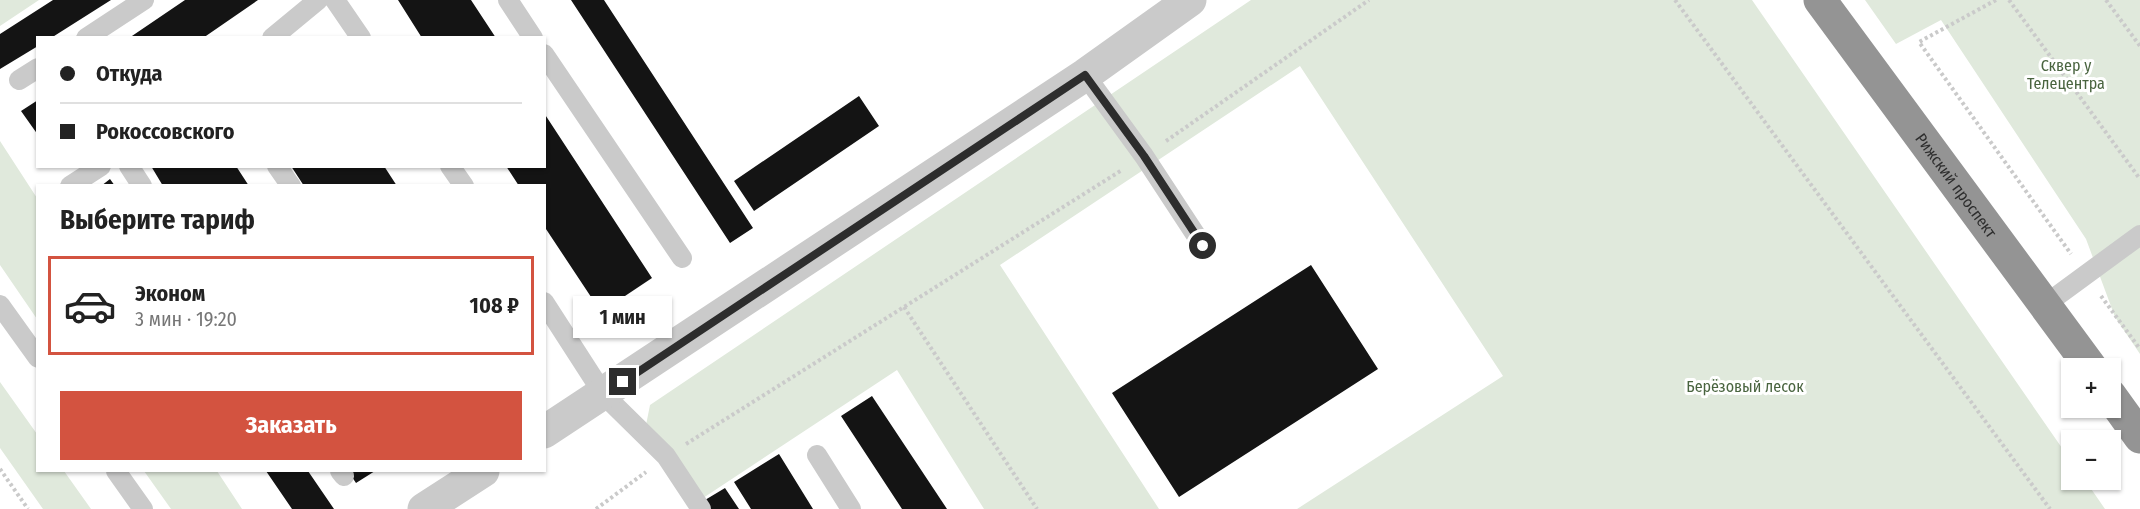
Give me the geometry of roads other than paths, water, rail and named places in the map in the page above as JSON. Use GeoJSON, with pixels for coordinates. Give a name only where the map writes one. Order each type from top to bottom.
{"type":"FeatureCollection","features":[{"type":"Feature","properties":{"kind":"highway","name":"Рижский проспект"},"geometry":{"type":"LineString","coordinates":[[1820,0],[2084,358]]}},
{"type":"Feature","properties":{"kind":"highway"},"geometry":{"type":"LineString","coordinates":[[2121,410],[2140,437]]}},
{"type":"Feature","properties":{"kind":"street"},"geometry":{"type":"LineString","coordinates":[[546,431],[1085,75],[1190,0]]}},
{"type":"Feature","properties":{"kind":"street"},"geometry":{"type":"LineString","coordinates":[[424,509],[481,472]]}},
{"type":"Feature","properties":{"kind":"lane"},"geometry":{"type":"LineString","coordinates":[[89,36],[144,0]]}},
{"type":"Feature","properties":{"kind":"lane"},"geometry":{"type":"LineString","coordinates":[[274,36],[318,0]]}},
{"type":"Feature","properties":{"kind":"lane"},"geometry":{"type":"LineString","coordinates":[[335,0],[360,36]]}},
{"type":"Feature","properties":{"kind":"lane"},"geometry":{"type":"LineString","coordinates":[[508,0],[532,36]]}},
{"type":"Feature","properties":{"kind":"lane"},"geometry":{"type":"LineString","coordinates":[[546,57],[682,258]]}},
{"type":"Feature","properties":{"kind":"lane"},"geometry":{"type":"LineString","coordinates":[[19,80],[36,69]]}},
{"type":"Feature","properties":{"kind":"lane"},"geometry":{"type":"LineString","coordinates":[[1085,75],[1144,156],[1203,246]]}},
{"type":"Feature","properties":{"kind":"lane"},"geometry":{"type":"LineString","coordinates":[[73,184],[98,168]]}},
{"type":"Feature","properties":{"kind":"lane"},"geometry":{"type":"LineString","coordinates":[[130,168],[141,184]]}},
{"type":"Feature","properties":{"kind":"lane"},"geometry":{"type":"LineString","coordinates":[[278,168],[290,184]]}},
{"type":"Feature","properties":{"kind":"lane"},"geometry":{"type":"LineString","coordinates":[[451,168],[463,184]]}},
{"type":"Feature","properties":{"kind":"lane"},"geometry":{"type":"LineString","coordinates":[[2046,304],[2140,235]]}},
{"type":"Feature","properties":{"kind":"lane"},"geometry":{"type":"LineString","coordinates":[[0,305],[36,355]]}},
{"type":"Feature","properties":{"kind":"lane"},"geometry":{"type":"LineString","coordinates":[[546,305],[604,394],[666,456],[701,509]]}},
{"type":"Feature","properties":{"kind":"lane"},"geometry":{"type":"LineString","coordinates":[[817,455],[851,509]]}},
{"type":"Feature","properties":{"kind":"lane"},"geometry":{"type":"LineString","coordinates":[[117,472],[143,509]]}},
{"type":"Feature","properties":{"kind":"park label","name":"Сквер у Телецентра"},"geometry":{"type":"Point","coordinates":[2066,74]}},
{"type":"Feature","properties":{"kind":"park label","name":"Берёзовый лесок"},"geometry":{"type":"Point","coordinates":[1745,386]}}]}
